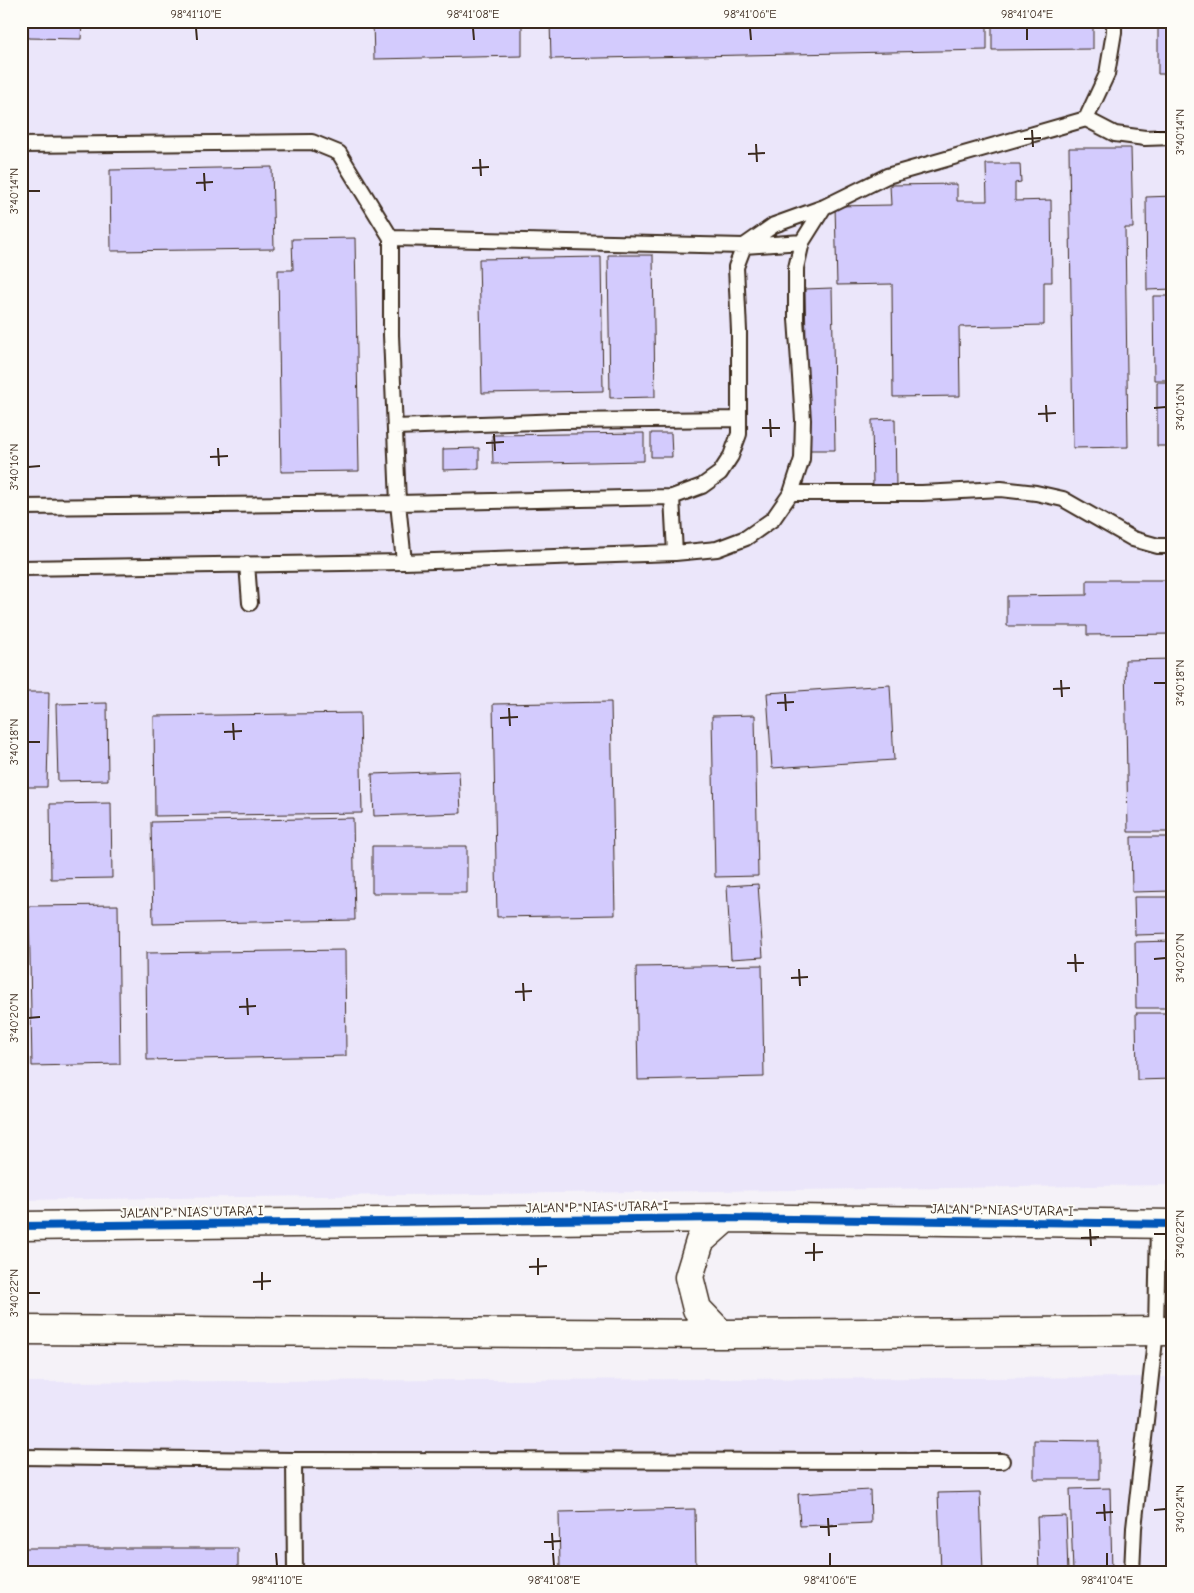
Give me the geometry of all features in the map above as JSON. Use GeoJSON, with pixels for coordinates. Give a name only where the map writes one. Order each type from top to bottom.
{"type":"FeatureCollection","features":[{"type":"Feature","properties":{"kind":"street","name":"JALAN P. NIAS UTARA I"},"geometry":{"type":"LineString","coordinates":[[21,1226],[726,1218],[1166,1224]]}},
{"type":"Feature","properties":{"kind":"street"},"geometry":{"type":"LineString","coordinates":[[721,1334],[697,1308],[689,1277],[700,1241],[726,1218]]}},
{"type":"Feature","properties":{"kind":"street"},"geometry":{"type":"LineString","coordinates":[[21,1330],[721,1334],[1165,1331]]}},
{"type":"Feature","properties":{"kind":"lane"},"geometry":{"type":"LineString","coordinates":[[1086,119],[1108,74],[1114,21]]}},
{"type":"Feature","properties":{"kind":"lane"},"geometry":{"type":"LineString","coordinates":[[21,507],[672,496],[702,486],[720,473],[731,456],[739,434],[739,331],[736,267],[744,246],[774,225],[824,207],[887,176],[1086,119],[1115,134],[1145,138],[1173,137]]}},
{"type":"Feature","properties":{"kind":"lane"},"geometry":{"type":"LineString","coordinates":[[21,145],[312,142],[339,154],[391,238],[391,335],[398,502],[404,562]]}},
{"type":"Feature","properties":{"kind":"lane"},"geometry":{"type":"LineString","coordinates":[[21,568],[404,562],[675,553],[717,549],[746,538],[773,519],[791,493],[802,458],[803,420],[796,320],[796,268],[802,242],[824,207]]}},
{"type":"Feature","properties":{"kind":"lane"},"geometry":{"type":"LineString","coordinates":[[391,238],[744,246],[802,242]]}},
{"type":"Feature","properties":{"kind":"lane"},"geometry":{"type":"LineString","coordinates":[[395,427],[562,420],[739,419]]}},
{"type":"Feature","properties":{"kind":"lane"},"geometry":{"type":"LineString","coordinates":[[791,493],[922,493],[1001,489],[1036,493],[1062,499],[1133,539],[1158,546],[1173,546]]}},
{"type":"Feature","properties":{"kind":"lane"},"geometry":{"type":"LineString","coordinates":[[672,496],[675,553]]}},
{"type":"Feature","properties":{"kind":"lane"},"geometry":{"type":"LineString","coordinates":[[247,564],[250,603]]}},
{"type":"Feature","properties":{"kind":"lane"},"geometry":{"type":"LineString","coordinates":[[1132,1572],[1134,1528],[1165,1331],[1166,1224]]}},
{"type":"Feature","properties":{"kind":"lane"},"geometry":{"type":"LineString","coordinates":[[21,1457],[294,1460],[1002,1461]]}},
{"type":"Feature","properties":{"kind":"lane"},"geometry":{"type":"LineString","coordinates":[[294,1460],[295,1572]]}},
{"type":"Feature","properties":{"kind":"shaded area"},"geometry":{"type":"Polygon","coordinates":[[[21,21],[1173,21],[1173,1185],[21,1200],[21,21]]]}},
{"type":"Feature","properties":{"kind":"shaded area"},"geometry":{"type":"Polygon","coordinates":[[[1173,1377],[1173,1572],[21,1572],[21,1382],[1173,1377]]]}},
{"type":"Feature","properties":{"kind":"building"},"geometry":{"type":"Polygon","coordinates":[[[28,21],[82,21],[81,39],[28,38],[28,21]]]}},
{"type":"Feature","properties":{"kind":"building"},"geometry":{"type":"Polygon","coordinates":[[[373,21],[522,21],[522,56],[374,59],[373,21]]]}},
{"type":"Feature","properties":{"kind":"building"},"geometry":{"type":"Polygon","coordinates":[[[550,21],[987,21],[987,50],[551,59],[550,21]]]}},
{"type":"Feature","properties":{"kind":"building"},"geometry":{"type":"Polygon","coordinates":[[[992,21],[1093,21],[1093,49],[992,50],[992,21]]]}},
{"type":"Feature","properties":{"kind":"building"},"geometry":{"type":"Polygon","coordinates":[[[1158,21],[1173,21],[1173,74],[1158,74],[1158,21]]]}},
{"type":"Feature","properties":{"kind":"building"},"geometry":{"type":"Polygon","coordinates":[[[1069,148],[1131,148],[1133,228],[1125,228],[1128,447],[1073,448],[1069,148]]]}},
{"type":"Feature","properties":{"kind":"building"},"geometry":{"type":"Polygon","coordinates":[[[986,164],[1020,164],[1021,182],[1015,183],[1015,201],[1051,200],[1052,282],[1044,282],[1044,325],[959,327],[960,396],[893,397],[892,284],[837,285],[835,206],[891,205],[890,185],[957,184],[957,201],[987,201],[986,164]]]}},
{"type":"Feature","properties":{"kind":"building"},"geometry":{"type":"Polygon","coordinates":[[[272,167],[274,249],[111,251],[110,170],[272,167]]]}},
{"type":"Feature","properties":{"kind":"building"},"geometry":{"type":"Polygon","coordinates":[[[1173,196],[1173,289],[1147,290],[1146,197],[1173,196]]]}},
{"type":"Feature","properties":{"kind":"building"},"geometry":{"type":"Polygon","coordinates":[[[355,238],[359,471],[281,472],[278,270],[293,270],[292,239],[355,238]]]}},
{"type":"Feature","properties":{"kind":"building"},"geometry":{"type":"Polygon","coordinates":[[[608,255],[653,255],[655,397],[610,398],[608,255]]]}},
{"type":"Feature","properties":{"kind":"building"},"geometry":{"type":"Polygon","coordinates":[[[601,257],[603,391],[482,393],[479,259],[601,257]]]}},
{"type":"Feature","properties":{"kind":"building"},"geometry":{"type":"Polygon","coordinates":[[[832,288],[835,450],[808,450],[805,289],[832,288]]]}},
{"type":"Feature","properties":{"kind":"building"},"geometry":{"type":"Polygon","coordinates":[[[1153,296],[1173,296],[1173,380],[1154,380],[1153,296]]]}},
{"type":"Feature","properties":{"kind":"building"},"geometry":{"type":"Polygon","coordinates":[[[1157,382],[1173,382],[1173,512],[1171,446],[1157,446],[1157,382]]]}},
{"type":"Feature","properties":{"kind":"building"},"geometry":{"type":"Polygon","coordinates":[[[895,419],[896,488],[873,488],[872,420],[895,419]]]}},
{"type":"Feature","properties":{"kind":"building"},"geometry":{"type":"Polygon","coordinates":[[[644,433],[644,461],[493,464],[492,435],[644,433]]]}},
{"type":"Feature","properties":{"kind":"building"},"geometry":{"type":"Polygon","coordinates":[[[651,433],[671,433],[672,457],[651,457],[651,433]]]}},
{"type":"Feature","properties":{"kind":"building"},"geometry":{"type":"Polygon","coordinates":[[[479,448],[479,469],[443,470],[443,449],[479,448]]]}},
{"type":"Feature","properties":{"kind":"building"},"geometry":{"type":"Polygon","coordinates":[[[1087,580],[1173,580],[1173,634],[1087,635],[1087,626],[1007,626],[1007,596],[1087,595],[1087,580]]]}},
{"type":"Feature","properties":{"kind":"building"},"geometry":{"type":"Polygon","coordinates":[[[1173,659],[1173,832],[1128,832],[1125,660],[1173,659]]]}},
{"type":"Feature","properties":{"kind":"building"},"geometry":{"type":"Polygon","coordinates":[[[890,685],[894,760],[772,768],[767,693],[890,685]]]}},
{"type":"Feature","properties":{"kind":"building"},"geometry":{"type":"Polygon","coordinates":[[[21,692],[49,692],[47,787],[21,787],[21,692]]]}},
{"type":"Feature","properties":{"kind":"building"},"geometry":{"type":"Polygon","coordinates":[[[611,702],[615,915],[497,917],[493,704],[611,702]]]}},
{"type":"Feature","properties":{"kind":"building"},"geometry":{"type":"Polygon","coordinates":[[[107,703],[108,780],[58,781],[56,704],[107,703]]]}},
{"type":"Feature","properties":{"kind":"building"},"geometry":{"type":"Polygon","coordinates":[[[360,713],[362,813],[155,816],[154,716],[360,713]]]}},
{"type":"Feature","properties":{"kind":"building"},"geometry":{"type":"Polygon","coordinates":[[[755,715],[758,876],[715,877],[712,716],[755,715]]]}},
{"type":"Feature","properties":{"kind":"building"},"geometry":{"type":"Polygon","coordinates":[[[459,771],[461,813],[374,816],[372,774],[459,771]]]}},
{"type":"Feature","properties":{"kind":"building"},"geometry":{"type":"Polygon","coordinates":[[[111,803],[112,878],[51,879],[50,804],[111,803]]]}},
{"type":"Feature","properties":{"kind":"building"},"geometry":{"type":"Polygon","coordinates":[[[353,818],[355,920],[153,924],[151,822],[353,818]]]}},
{"type":"Feature","properties":{"kind":"building"},"geometry":{"type":"Polygon","coordinates":[[[1131,837],[1173,837],[1173,891],[1132,892],[1131,837]]]}},
{"type":"Feature","properties":{"kind":"building"},"geometry":{"type":"Polygon","coordinates":[[[372,846],[467,846],[467,893],[372,893],[372,846]]]}},
{"type":"Feature","properties":{"kind":"building"},"geometry":{"type":"Polygon","coordinates":[[[758,884],[763,957],[731,959],[727,886],[758,884]]]}},
{"type":"Feature","properties":{"kind":"building"},"geometry":{"type":"Polygon","coordinates":[[[1134,897],[1173,897],[1173,934],[1135,935],[1134,897]]]}},
{"type":"Feature","properties":{"kind":"building"},"geometry":{"type":"Polygon","coordinates":[[[118,905],[120,1064],[32,1066],[29,906],[118,905]]]}},
{"type":"Feature","properties":{"kind":"building"},"geometry":{"type":"Polygon","coordinates":[[[21,934],[23,1061],[21,1061],[21,934]]]}},
{"type":"Feature","properties":{"kind":"building"},"geometry":{"type":"Polygon","coordinates":[[[1173,941],[1173,1008],[1136,1008],[1135,942],[1173,941]]]}},
{"type":"Feature","properties":{"kind":"building"},"geometry":{"type":"Polygon","coordinates":[[[345,950],[346,1056],[147,1060],[146,953],[345,950]]]}},
{"type":"Feature","properties":{"kind":"building"},"geometry":{"type":"Polygon","coordinates":[[[762,965],[764,1077],[638,1080],[636,967],[762,965]]]}},
{"type":"Feature","properties":{"kind":"building"},"geometry":{"type":"Polygon","coordinates":[[[1136,1013],[1173,1013],[1173,1079],[1137,1080],[1136,1013]]]}},
{"type":"Feature","properties":{"kind":"building"},"geometry":{"type":"Polygon","coordinates":[[[1034,1440],[1099,1441],[1099,1479],[1034,1479],[1034,1440]]]}},
{"type":"Feature","properties":{"kind":"building"},"geometry":{"type":"Polygon","coordinates":[[[1110,1488],[1112,1572],[1073,1572],[1070,1489],[1110,1488]]]}},
{"type":"Feature","properties":{"kind":"building"},"geometry":{"type":"Polygon","coordinates":[[[870,1490],[871,1523],[800,1526],[798,1494],[870,1490]]]}},
{"type":"Feature","properties":{"kind":"building"},"geometry":{"type":"Polygon","coordinates":[[[980,1492],[983,1572],[941,1572],[938,1493],[980,1492]]]}},
{"type":"Feature","properties":{"kind":"building"},"geometry":{"type":"Polygon","coordinates":[[[695,1509],[696,1571],[560,1572],[559,1512],[695,1509]]]}},
{"type":"Feature","properties":{"kind":"building"},"geometry":{"type":"Polygon","coordinates":[[[1066,1516],[1068,1572],[1039,1572],[1037,1517],[1066,1516]]]}},
{"type":"Feature","properties":{"kind":"building"},"geometry":{"type":"Polygon","coordinates":[[[21,1548],[238,1548],[238,1572],[21,1572],[21,1548]]]}},
{"type":"Feature","properties":{"kind":"cycle path"},"geometry":{"type":"LineString","coordinates":[[21,1226],[726,1218],[1173,1224]]}}]}
